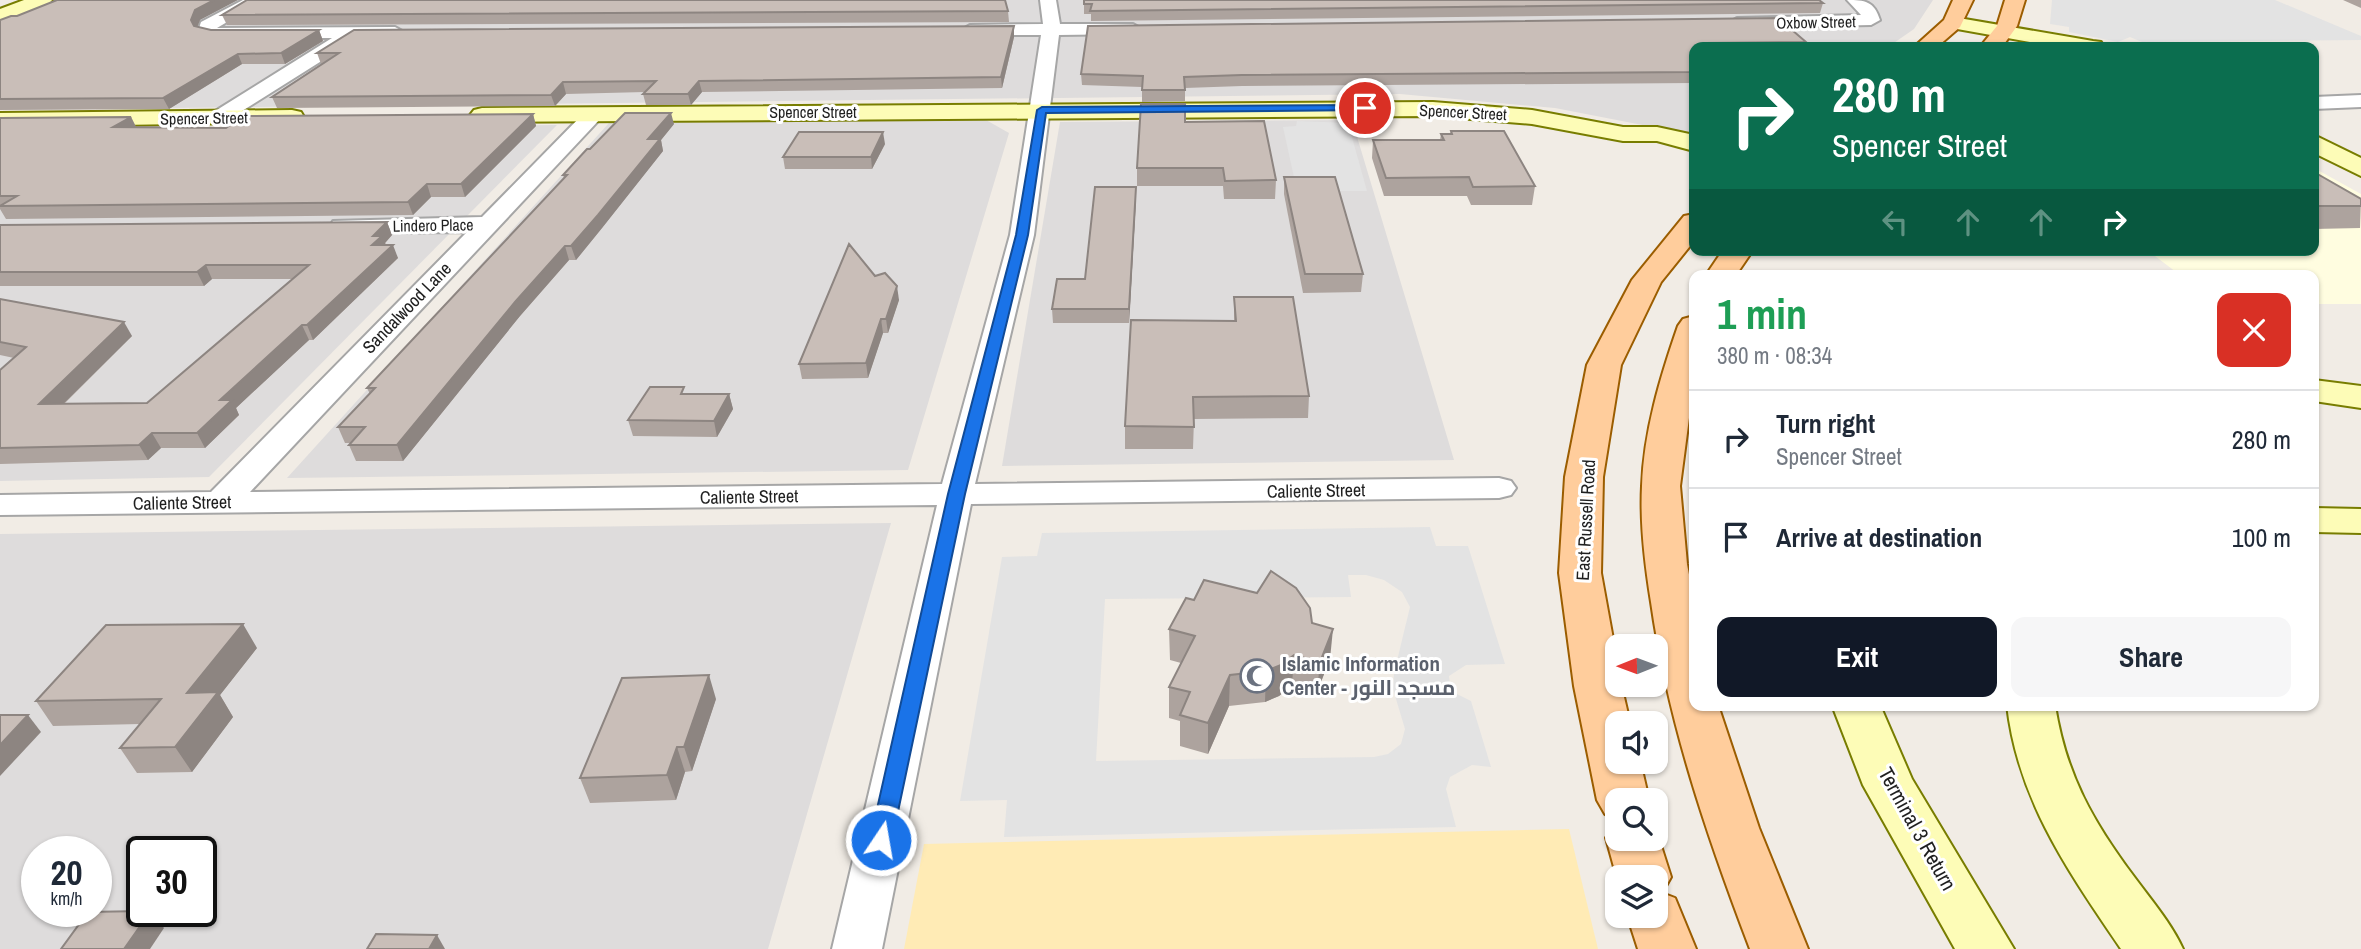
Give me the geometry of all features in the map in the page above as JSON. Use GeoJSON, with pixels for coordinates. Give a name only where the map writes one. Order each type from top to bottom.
{"type":"FeatureCollection","features":[{"type":"Feature","properties":{"kind":"main road"},"geometry":{"type":"LineString","coordinates":[[1930,42],[1949,27],[1964,0]]}},
{"type":"Feature","properties":{"kind":"main road"},"geometry":{"type":"LineString","coordinates":[[1997,39],[2013,13],[2015,0]]}},
{"type":"Feature","properties":{"kind":"main road","name":"East Russell Road"},"geometry":{"type":"LineString","coordinates":[[1620,788],[1598,686],[1580,573],[1584,477],[1604,365],[1647,280],[1689,228]]}},
{"type":"Feature","properties":{"kind":"main road"},"geometry":{"type":"LineString","coordinates":[[1689,341],[1673,391],[1661,486],[1666,564],[1689,685]]}},
{"type":"Feature","properties":{"kind":"main road"},"geometry":{"type":"LineString","coordinates":[[1696,711],[1709,764],[1750,879],[1779,949]]}},
{"type":"Feature","properties":{"kind":"main road"},"geometry":{"type":"LineString","coordinates":[[1660,928],[1667,949]]}},
{"type":"Feature","properties":{"kind":"street"},"geometry":{"type":"LineString","coordinates":[[0,16],[42,0]]}},
{"type":"Feature","properties":{"kind":"street"},"geometry":{"type":"LineString","coordinates":[[256,0],[215,19],[206,26],[206,31],[410,32]]}},
{"type":"Feature","properties":{"kind":"street","name":"Oxbow Street"},"geometry":{"type":"LineString","coordinates":[[1719,23],[1871,20],[1868,10],[1855,0]]}},
{"type":"Feature","properties":{"kind":"street"},"geometry":{"type":"LineString","coordinates":[[857,949],[956,494],[1022,235],[1042,110],[1050,15]]}},
{"type":"Feature","properties":{"kind":"street"},"geometry":{"type":"LineString","coordinates":[[954,30],[1050,15],[1146,29]]}},
{"type":"Feature","properties":{"kind":"street"},"geometry":{"type":"LineString","coordinates":[[1949,27],[1997,39],[2033,42]]}},
{"type":"Feature","properties":{"kind":"street"},"geometry":{"type":"LineString","coordinates":[[219,117],[354,32]]}},
{"type":"Feature","properties":{"kind":"street"},"geometry":{"type":"LineString","coordinates":[[2319,103],[2361,101]]}},
{"type":"Feature","properties":{"kind":"street","name":"Spencer Street"},"geometry":{"type":"LineString","coordinates":[[455,115],[1433,109],[1532,117],[1623,134],[1657,134],[1689,142]]}},
{"type":"Feature","properties":{"kind":"street","name":"Sandalwood Lane"},"geometry":{"type":"LineString","coordinates":[[220,503],[594,114]]}},
{"type":"Feature","properties":{"kind":"street","name":"Spencer Street"},"geometry":{"type":"LineString","coordinates":[[0,120],[316,116]]}},
{"type":"Feature","properties":{"kind":"street"},"geometry":{"type":"LineString","coordinates":[[2319,123],[2361,144]]}},
{"type":"Feature","properties":{"kind":"street","name":"Spencer Street"},"geometry":{"type":"LineString","coordinates":[[1623,134],[1638,145],[1689,159]]}},
{"type":"Feature","properties":{"kind":"street"},"geometry":{"type":"LineString","coordinates":[[2319,146],[2361,168]]}},
{"type":"Feature","properties":{"kind":"street","name":"Lindero Place"},"geometry":{"type":"LineString","coordinates":[[323,226],[489,224]]}},
{"type":"Feature","properties":{"kind":"street"},"geometry":{"type":"LineString","coordinates":[[2319,392],[2361,397]]}},
{"type":"Feature","properties":{"kind":"street","name":"Caliente Street"},"geometry":{"type":"LineString","coordinates":[[0,505],[1499,488]]}},
{"type":"Feature","properties":{"kind":"street"},"geometry":{"type":"LineString","coordinates":[[2319,520],[2361,521]]}},
{"type":"Feature","properties":{"kind":"street","name":"Terminal 3 Return"},"geometry":{"type":"LineString","coordinates":[[1858,711],[1889,785],[1985,949]]}},
{"type":"Feature","properties":{"kind":"street"},"geometry":{"type":"LineString","coordinates":[[2032,711],[2046,773],[2076,838],[2154,949]]}},
{"type":"Feature","properties":{"kind":"shaded area"},"geometry":{"type":"Polygon","coordinates":[[[69,0],[1933,0],[1914,29],[1895,42],[1689,42],[1689,134],[1555,108],[1400,94],[0,110],[69,0]]]}},
{"type":"Feature","properties":{"kind":"shaded area"},"geometry":{"type":"Polygon","coordinates":[[[2052,0],[2275,0],[2361,36],[2361,40],[2142,42],[2130,37],[2118,42],[2069,32],[2069,27],[2050,24],[2052,0]]]}},
{"type":"Feature","properties":{"kind":"shaded area"},"geometry":{"type":"Polygon","coordinates":[[[986,120],[1009,133],[908,470],[287,478],[609,123],[986,120]]]}},
{"type":"Feature","properties":{"kind":"shaded area"},"geometry":{"type":"Polygon","coordinates":[[[1352,120],[1454,460],[1002,466],[1060,122],[1352,120]]]}},
{"type":"Feature","properties":{"kind":"shaded area"},"geometry":{"type":"Polygon","coordinates":[[[1297,121],[1348,123],[1367,191],[1297,191],[1283,127],[1296,126],[1297,121]]]}},
{"type":"Feature","properties":{"kind":"shaded area"},"geometry":{"type":"Polygon","coordinates":[[[557,125],[209,477],[0,481],[0,130],[557,125]]]}},
{"type":"Feature","properties":{"kind":"shaded area"},"geometry":{"type":"Polygon","coordinates":[[[2319,171],[2361,194],[2361,304],[2319,304],[2319,270],[2173,270],[2155,256],[2319,256],[2319,171]]]}},
{"type":"Feature","properties":{"kind":"shaded area"},"geometry":{"type":"Polygon","coordinates":[[[891,523],[768,949],[0,949],[0,534],[891,523]]]}},
{"type":"Feature","properties":{"kind":"shaded area"},"geometry":{"type":"Polygon","coordinates":[[[1430,527],[1436,546],[1468,546],[1505,664],[1466,665],[1449,676],[1450,685],[1457,694],[1471,701],[1491,767],[1472,765],[1450,777],[1446,789],[1456,827],[1004,837],[1007,800],[960,801],[1002,557],[1037,556],[1042,533],[1430,527]],[[1348,575],[1351,597],[1105,599],[1096,761],[1374,757],[1388,754],[1401,744],[1405,729],[1393,689],[1394,673],[1410,607],[1402,592],[1384,580],[1366,575],[1348,575]]]}},
{"type":"Feature","properties":{"kind":"sand"},"geometry":{"type":"Polygon","coordinates":[[[1569,829],[1598,949],[904,949],[924,844],[1569,829]]]}},
{"type":"Feature","properties":{"kind":"building"},"geometry":{"type":"Polygon","coordinates":[[[57,0],[214,0],[195,10],[191,20],[194,26],[211,30],[319,30],[281,53],[238,54],[163,98],[0,99],[0,20],[57,0]]]}},
{"type":"Feature","properties":{"kind":"building"},"geometry":{"type":"Polygon","coordinates":[[[247,0],[1005,0],[1008,11],[222,15],[247,0]]]}},
{"type":"Feature","properties":{"kind":"building"},"geometry":{"type":"Polygon","coordinates":[[[1084,0],[1819,0],[1823,3],[1090,11],[1092,4],[1084,4],[1084,0]]]}},
{"type":"Feature","properties":{"kind":"building"},"geometry":{"type":"Polygon","coordinates":[[[1778,18],[1806,42],[1689,42],[1689,72],[1242,75],[1184,77],[1185,90],[1142,90],[1143,76],[1081,74],[1088,26],[1778,18]]]}},
{"type":"Feature","properties":{"kind":"building"},"geometry":{"type":"Polygon","coordinates":[[[1014,26],[1001,77],[699,81],[688,94],[643,94],[656,81],[563,82],[551,95],[272,97],[339,53],[317,53],[354,30],[1014,26]]]}},
{"type":"Feature","properties":{"kind":"building"},"geometry":{"type":"Polygon","coordinates":[[[1141,104],[1185,104],[1185,122],[1264,121],[1276,180],[1225,181],[1223,168],[1137,168],[1141,104]]]}},
{"type":"Feature","properties":{"kind":"building"},"geometry":{"type":"Polygon","coordinates":[[[625,113],[671,113],[648,139],[660,139],[598,215],[571,246],[565,246],[515,302],[397,445],[349,445],[365,427],[338,427],[375,388],[367,388],[567,175],[563,175],[587,149],[625,113]]]}},
{"type":"Feature","properties":{"kind":"building"},"geometry":{"type":"Polygon","coordinates":[[[533,114],[461,184],[427,184],[408,202],[0,206],[17,196],[0,196],[0,118],[131,117],[113,127],[226,128],[243,116],[533,114]]]}},
{"type":"Feature","properties":{"kind":"building"},"geometry":{"type":"Polygon","coordinates":[[[1451,131],[1504,131],[1535,186],[1473,187],[1469,177],[1386,178],[1373,140],[1444,140],[1441,134],[1452,134],[1451,131]]]}},
{"type":"Feature","properties":{"kind":"building"},"geometry":{"type":"Polygon","coordinates":[[[799,132],[883,132],[871,157],[783,157],[799,132]]]}},
{"type":"Feature","properties":{"kind":"building"},"geometry":{"type":"Polygon","coordinates":[[[2319,175],[2361,199],[2361,206],[2319,206],[2319,175]]]}},
{"type":"Feature","properties":{"kind":"building"},"geometry":{"type":"Polygon","coordinates":[[[1284,177],[1335,177],[1363,274],[1305,274],[1284,177]]]}},
{"type":"Feature","properties":{"kind":"building"},"geometry":{"type":"Polygon","coordinates":[[[1095,187],[1136,187],[1129,309],[1052,309],[1057,279],[1085,279],[1095,187]]]}},
{"type":"Feature","properties":{"kind":"building"},"geometry":{"type":"Polygon","coordinates":[[[387,222],[373,236],[382,236],[372,245],[393,245],[307,325],[302,325],[220,400],[232,400],[197,433],[152,433],[139,445],[0,448],[0,370],[26,347],[0,342],[0,299],[124,322],[39,404],[147,403],[309,265],[206,265],[197,272],[0,272],[0,225],[387,222]]]}},
{"type":"Feature","properties":{"kind":"building"},"geometry":{"type":"Polygon","coordinates":[[[849,244],[875,276],[885,273],[897,286],[886,319],[881,319],[866,363],[799,364],[849,244]]]}},
{"type":"Feature","properties":{"kind":"building"},"geometry":{"type":"Polygon","coordinates":[[[1234,297],[1293,297],[1309,396],[1193,397],[1194,427],[1125,426],[1131,320],[1236,321],[1234,297]]]}},
{"type":"Feature","properties":{"kind":"building"},"geometry":{"type":"Polygon","coordinates":[[[650,387],[684,387],[681,394],[729,394],[714,421],[628,420],[650,387]]]}},
{"type":"Feature","properties":{"kind":"building","name":"Islamic Information Center - مسجد النور"},"geometry":{"type":"Polygon","coordinates":[[[1271,571],[1296,588],[1310,608],[1312,623],[1333,629],[1320,662],[1294,655],[1281,665],[1266,671],[1230,675],[1208,723],[1180,715],[1190,692],[1169,687],[1195,636],[1169,629],[1186,598],[1194,600],[1204,580],[1257,593],[1271,571]]]}},
{"type":"Feature","properties":{"kind":"building"},"geometry":{"type":"Polygon","coordinates":[[[243,624],[187,693],[218,692],[175,747],[120,748],[161,699],[36,701],[106,625],[243,624]]]}},
{"type":"Feature","properties":{"kind":"building"},"geometry":{"type":"Polygon","coordinates":[[[709,675],[684,747],[677,747],[667,775],[580,778],[622,678],[709,675]]]}},
{"type":"Feature","properties":{"kind":"building"},"geometry":{"type":"Polygon","coordinates":[[[0,715],[28,715],[0,745],[0,715]]]}},
{"type":"Feature","properties":{"kind":"building"},"geometry":{"type":"Polygon","coordinates":[[[126,911],[126,927],[139,927],[124,949],[61,949],[77,927],[112,927],[112,912],[126,911]]]}},
{"type":"Feature","properties":{"kind":"building"},"geometry":{"type":"Polygon","coordinates":[[[376,934],[437,935],[429,949],[367,949],[376,934]]]}},
{"type":"Feature","properties":{"kind":"place","name":"Islamic Information Center - مسجد النور"},"geometry":{"type":"Point","coordinates":[1257,676]}},
{"type":"Feature","properties":{"kind":"route"},"geometry":{"type":"LineString","coordinates":[[881,840],[956,494],[1022,235],[1042,110],[1365,108]]}}]}
